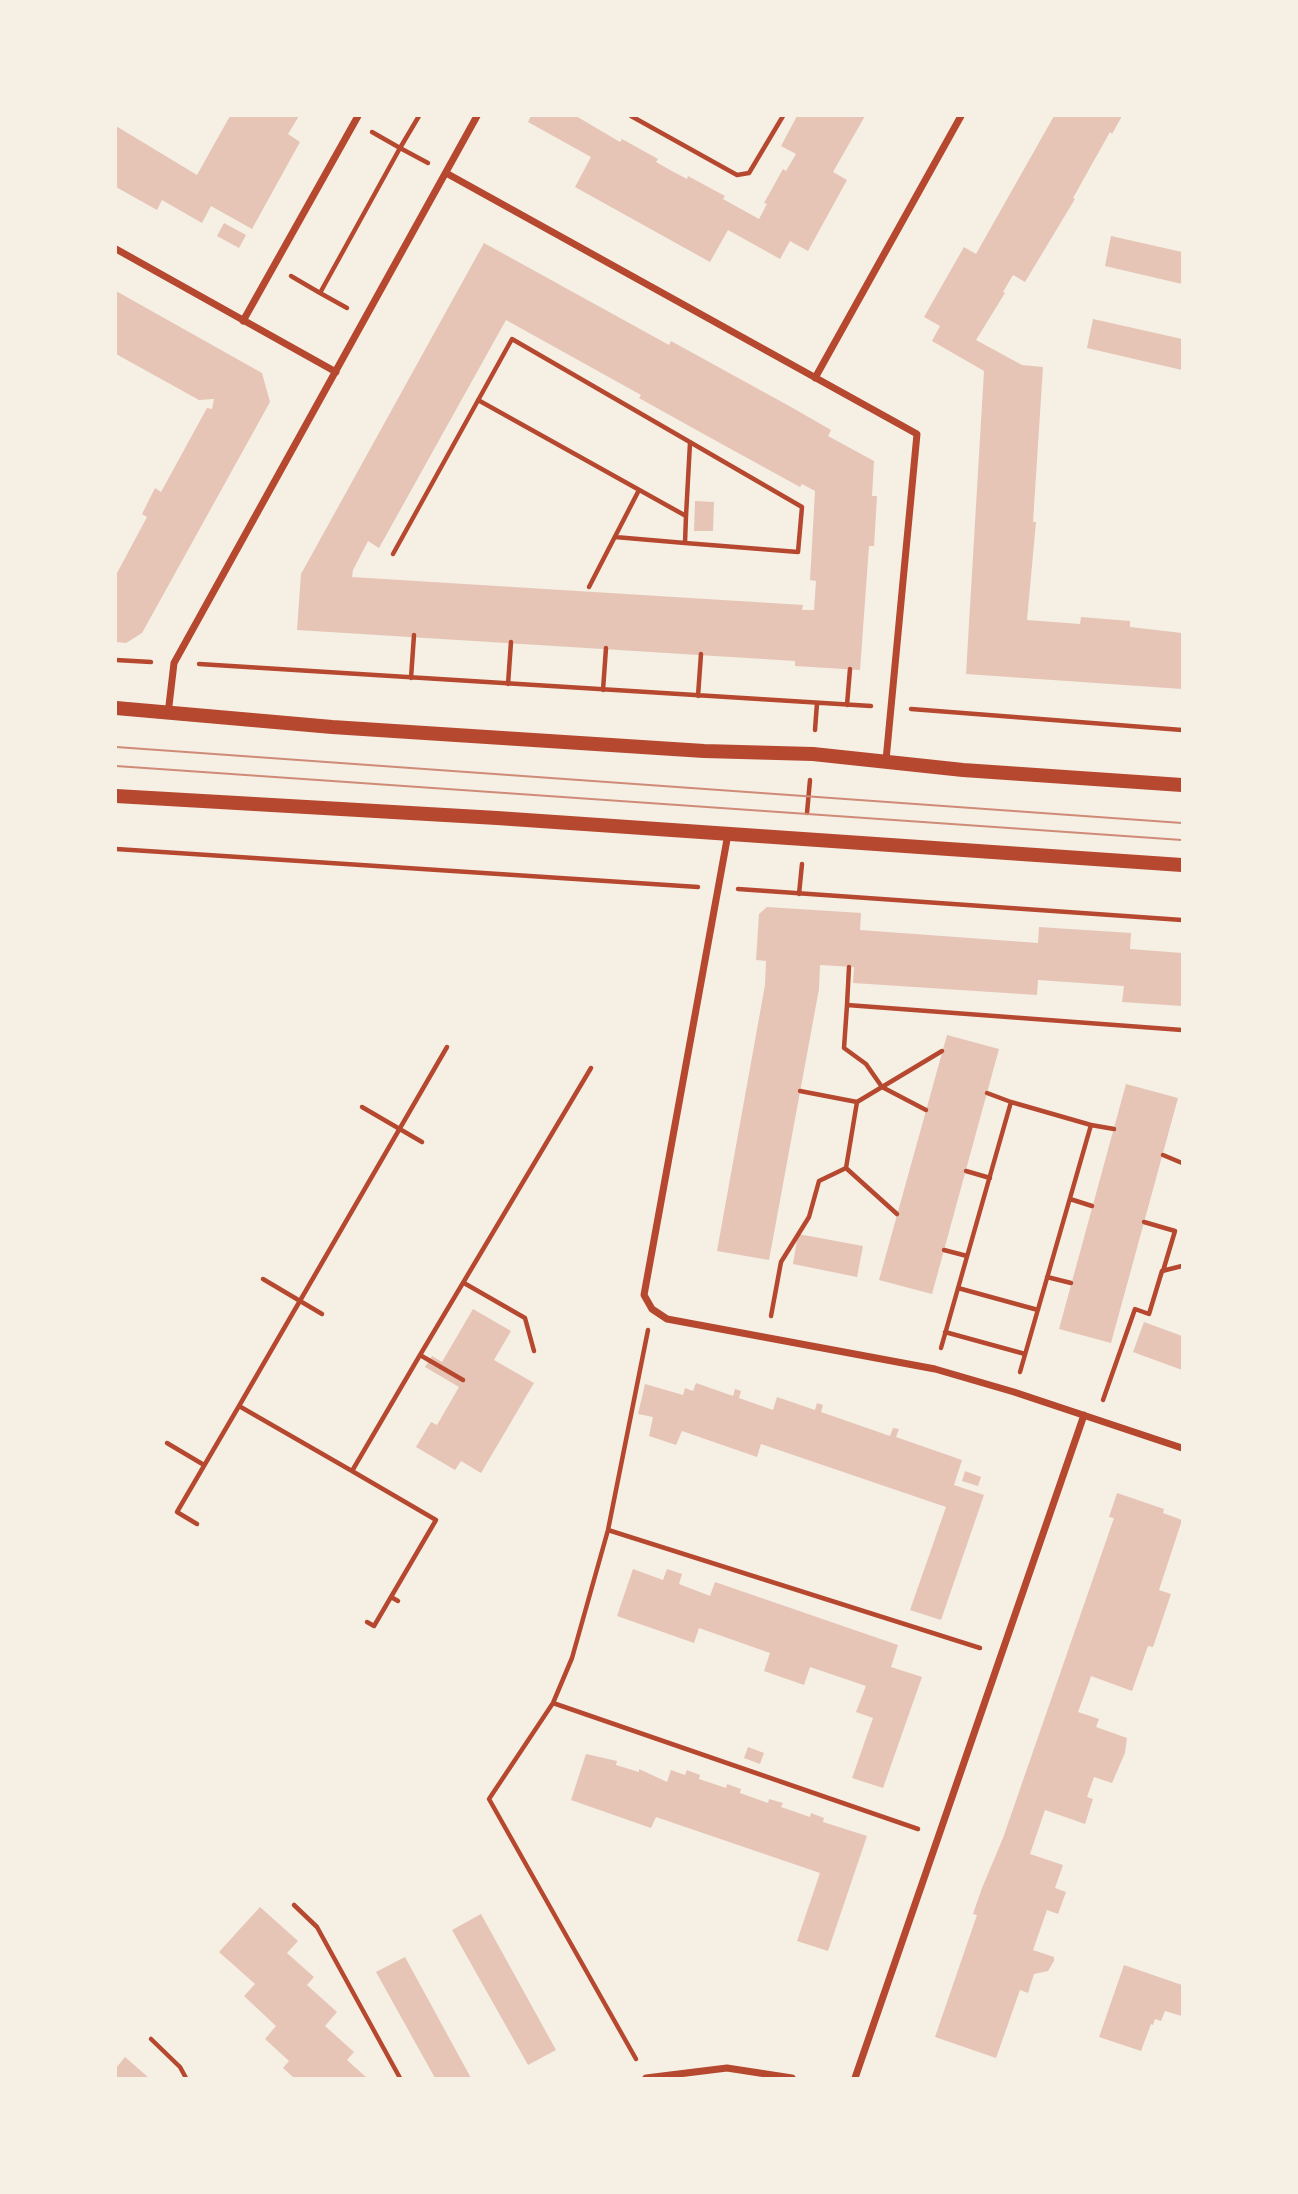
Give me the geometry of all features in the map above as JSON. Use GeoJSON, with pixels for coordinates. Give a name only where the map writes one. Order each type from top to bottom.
{"type":"FeatureCollection","features":[{"type":"Feature","properties":{"kind":"main road"},"geometry":{"type":"LineString","coordinates":[[116,708],[168,714],[704,751],[813,754],[963,770],[1182,785]]}},
{"type":"Feature","properties":{"kind":"main road"},"geometry":{"type":"LineString","coordinates":[[116,796],[1182,865]]}},
{"type":"Feature","properties":{"kind":"street"},"geometry":{"type":"LineString","coordinates":[[168,714],[174,663],[477,116]]}},
{"type":"Feature","properties":{"kind":"street"},"geometry":{"type":"LineString","coordinates":[[814,378],[961,116]]}},
{"type":"Feature","properties":{"kind":"street"},"geometry":{"type":"LineString","coordinates":[[243,321],[356,119]]}},
{"type":"Feature","properties":{"kind":"street"},"geometry":{"type":"LineString","coordinates":[[446,173],[918,434],[886,761]]}},
{"type":"Feature","properties":{"kind":"street"},"geometry":{"type":"LineString","coordinates":[[116,249],[336,372]]}},
{"type":"Feature","properties":{"kind":"street"},"geometry":{"type":"LineString","coordinates":[[728,834],[644,1296],[652,1308],[667,1319],[934,1369],[1182,1448]]}},
{"type":"Feature","properties":{"kind":"street"},"geometry":{"type":"LineString","coordinates":[[855,2078],[1084,1415]]}},
{"type":"Feature","properties":{"kind":"street"},"geometry":{"type":"LineString","coordinates":[[647,2078],[727,2068],[792,2078]]}},
{"type":"Feature","properties":{"kind":"path"},"geometry":{"type":"LineString","coordinates":[[320,293],[419,116]]}},
{"type":"Feature","properties":{"kind":"path"},"geometry":{"type":"LineString","coordinates":[[631,116],[737,175],[748,173],[783,116]]}},
{"type":"Feature","properties":{"kind":"path"},"geometry":{"type":"LineString","coordinates":[[356,119],[400,148],[446,173]]}},
{"type":"Feature","properties":{"kind":"path"},"geometry":{"type":"LineString","coordinates":[[273,266],[366,318]]}},
{"type":"Feature","properties":{"kind":"path"},"geometry":{"type":"LineString","coordinates":[[393,554],[512,339],[802,506],[798,552],[615,537]]}},
{"type":"Feature","properties":{"kind":"path"},"geometry":{"type":"LineString","coordinates":[[478,400],[685,516]]}},
{"type":"Feature","properties":{"kind":"path"},"geometry":{"type":"LineString","coordinates":[[685,543],[690,443]]}},
{"type":"Feature","properties":{"kind":"path"},"geometry":{"type":"LineString","coordinates":[[589,587],[639,490]]}},
{"type":"Feature","properties":{"kind":"path"},"geometry":{"type":"LineString","coordinates":[[411,678],[414,635]]}},
{"type":"Feature","properties":{"kind":"path"},"geometry":{"type":"LineString","coordinates":[[508,684],[511,642]]}},
{"type":"Feature","properties":{"kind":"path"},"geometry":{"type":"LineString","coordinates":[[603,690],[606,648]]}},
{"type":"Feature","properties":{"kind":"path"},"geometry":{"type":"LineString","coordinates":[[698,696],[701,654]]}},
{"type":"Feature","properties":{"kind":"path"},"geometry":{"type":"LineString","coordinates":[[116,660],[891,707],[1182,730]]}},
{"type":"Feature","properties":{"kind":"path"},"geometry":{"type":"LineString","coordinates":[[847,705],[849,669]]}},
{"type":"Feature","properties":{"kind":"path"},"geometry":{"type":"LineString","coordinates":[[799,894],[817,703]]}},
{"type":"Feature","properties":{"kind":"path"},"geometry":{"type":"LineString","coordinates":[[116,849],[1182,920]]}},
{"type":"Feature","properties":{"kind":"path"},"geometry":{"type":"LineString","coordinates":[[849,967],[845,1048],[866,1065],[882,1087],[926,1110]]}},
{"type":"Feature","properties":{"kind":"path"},"geometry":{"type":"LineString","coordinates":[[847,1005],[1182,1030]]}},
{"type":"Feature","properties":{"kind":"path"},"geometry":{"type":"LineString","coordinates":[[197,1524],[177,1512],[447,1048]]}},
{"type":"Feature","properties":{"kind":"path"},"geometry":{"type":"LineString","coordinates":[[800,1091],[857,1102],[942,1051]]}},
{"type":"Feature","properties":{"kind":"path"},"geometry":{"type":"LineString","coordinates":[[352,1471],[591,1068]]}},
{"type":"Feature","properties":{"kind":"path"},"geometry":{"type":"LineString","coordinates":[[987,1093],[1091,1125],[1114,1129]]}},
{"type":"Feature","properties":{"kind":"path"},"geometry":{"type":"LineString","coordinates":[[846,1168],[857,1102]]}},
{"type":"Feature","properties":{"kind":"path"},"geometry":{"type":"LineString","coordinates":[[940,1352],[1011,1102]]}},
{"type":"Feature","properties":{"kind":"path"},"geometry":{"type":"LineString","coordinates":[[362,1107],[422,1142]]}},
{"type":"Feature","properties":{"kind":"path"},"geometry":{"type":"LineString","coordinates":[[1020,1374],[1091,1125]]}},
{"type":"Feature","properties":{"kind":"path"},"geometry":{"type":"LineString","coordinates":[[1163,1155],[1182,1163]]}},
{"type":"Feature","properties":{"kind":"path"},"geometry":{"type":"LineString","coordinates":[[846,1168],[897,1214]]}},
{"type":"Feature","properties":{"kind":"path"},"geometry":{"type":"LineString","coordinates":[[768,1338],[781,1262],[809,1217],[819,1181],[846,1168]]}},
{"type":"Feature","properties":{"kind":"path"},"geometry":{"type":"LineString","coordinates":[[966,1171],[990,1178]]}},
{"type":"Feature","properties":{"kind":"path"},"geometry":{"type":"LineString","coordinates":[[1070,1199],[1093,1206]]}},
{"type":"Feature","properties":{"kind":"path"},"geometry":{"type":"LineString","coordinates":[[1096,1419],[1135,1310],[1149,1314],[1175,1231],[1144,1222]]}},
{"type":"Feature","properties":{"kind":"path"},"geometry":{"type":"LineString","coordinates":[[944,1250],[967,1256]]}},
{"type":"Feature","properties":{"kind":"path"},"geometry":{"type":"LineString","coordinates":[[1162,1271],[1182,1266]]}},
{"type":"Feature","properties":{"kind":"path"},"geometry":{"type":"LineString","coordinates":[[1047,1277],[1071,1283]]}},
{"type":"Feature","properties":{"kind":"path"},"geometry":{"type":"LineString","coordinates":[[262,1279],[322,1314]]}},
{"type":"Feature","properties":{"kind":"path"},"geometry":{"type":"LineString","coordinates":[[464,1283],[525,1318],[534,1351]]}},
{"type":"Feature","properties":{"kind":"path"},"geometry":{"type":"LineString","coordinates":[[958,1288],[1038,1310]]}},
{"type":"Feature","properties":{"kind":"path"},"geometry":{"type":"LineString","coordinates":[[647,2078],[489,1799],[553,1703],[572,1658],[608,1530],[652,1308]]}},
{"type":"Feature","properties":{"kind":"path"},"geometry":{"type":"LineString","coordinates":[[945,1332],[1025,1354]]}},
{"type":"Feature","properties":{"kind":"path"},"geometry":{"type":"LineString","coordinates":[[420,1355],[463,1380]]}},
{"type":"Feature","properties":{"kind":"path"},"geometry":{"type":"LineString","coordinates":[[239,1406],[436,1520],[374,1626],[367,1622]]}},
{"type":"Feature","properties":{"kind":"path"},"geometry":{"type":"LineString","coordinates":[[167,1443],[204,1465]]}},
{"type":"Feature","properties":{"kind":"path"},"geometry":{"type":"LineString","coordinates":[[608,1530],[1001,1655]]}},
{"type":"Feature","properties":{"kind":"path"},"geometry":{"type":"LineString","coordinates":[[391,1597],[398,1601]]}},
{"type":"Feature","properties":{"kind":"path"},"geometry":{"type":"LineString","coordinates":[[553,1703],[938,1836]]}},
{"type":"Feature","properties":{"kind":"path"},"geometry":{"type":"LineString","coordinates":[[294,1905],[317,1927],[400,2078]]}},
{"type":"Feature","properties":{"kind":"path"},"geometry":{"type":"LineString","coordinates":[[151,2039],[180,2067],[186,2078]]}},
{"type":"Feature","properties":{"kind":"building"},"geometry":{"type":"Polygon","coordinates":[[[230,116],[299,116],[288,134],[300,142],[252,229],[211,206],[202,223],[162,200],[157,210],[116,187],[116,126],[197,175],[230,116]]]}},
{"type":"Feature","properties":{"kind":"building"},"geometry":{"type":"Polygon","coordinates":[[[531,116],[576,116],[620,142],[622,139],[658,159],[656,162],[670,170],[687,179],[688,176],[725,196],[723,199],[759,219],[767,204],[764,203],[783,169],[786,171],[796,154],[781,146],[797,116],[865,116],[833,172],[847,180],[808,251],[790,241],[780,259],[728,230],[710,262],[575,187],[591,157],[528,122],[531,116]]]}},
{"type":"Feature","properties":{"kind":"building"},"geometry":{"type":"Polygon","coordinates":[[[1054,116],[1122,116],[1112,134],[1110,132],[1073,198],[1075,199],[1025,282],[1013,275],[976,340],[1022,365],[1043,367],[1033,522],[1036,522],[1027,620],[1080,624],[1081,617],[1130,621],[1130,627],[1182,633],[1182,689],[966,674],[984,371],[932,341],[940,326],[924,317],[964,247],[976,254],[1054,116]]]}},
{"type":"Feature","properties":{"kind":"building"},"geometry":{"type":"Polygon","coordinates":[[[224,223],[246,235],[239,248],[217,236],[224,223]]]}},
{"type":"Feature","properties":{"kind":"building"},"geometry":{"type":"Polygon","coordinates":[[[1111,236],[1182,252],[1182,284],[1105,266],[1111,236]]]}},
{"type":"Feature","properties":{"kind":"building"},"geometry":{"type":"Polygon","coordinates":[[[484,243],[669,345],[671,341],[791,407],[831,430],[828,436],[874,461],[872,496],[877,496],[874,546],[869,546],[860,670],[795,666],[795,661],[297,630],[301,574],[484,243]],[[506,320],[379,548],[368,541],[352,577],[803,605],[802,610],[814,610],[816,581],[810,580],[815,491],[802,484],[800,487],[709,437],[639,398],[641,395],[506,320]]]}},
{"type":"Feature","properties":{"kind":"building"},"geometry":{"type":"Polygon","coordinates":[[[116,291],[262,373],[270,402],[142,633],[126,643],[116,642],[116,575],[147,517],[142,514],[155,488],[161,492],[207,408],[212,409],[214,399],[199,400],[116,354],[116,291]]]}},
{"type":"Feature","properties":{"kind":"building"},"geometry":{"type":"Polygon","coordinates":[[[1093,319],[1182,339],[1182,370],[1087,348],[1093,319]]]}},
{"type":"Feature","properties":{"kind":"building"},"geometry":{"type":"Polygon","coordinates":[[[695,501],[714,502],[713,531],[694,531],[695,501]]]}},
{"type":"Feature","properties":{"kind":"building"},"geometry":{"type":"Polygon","coordinates":[[[767,907],[861,913],[860,930],[1038,943],[1039,927],[1131,933],[1130,949],[1182,953],[1182,1006],[1122,1002],[1124,986],[1038,980],[1037,995],[853,983],[854,967],[820,965],[819,989],[769,1260],[717,1251],[765,985],[766,961],[756,960],[759,914],[767,907]]]}},
{"type":"Feature","properties":{"kind":"building"},"geometry":{"type":"Polygon","coordinates":[[[947,1035],[999,1049],[932,1294],[879,1280],[947,1035]]]}},
{"type":"Feature","properties":{"kind":"building"},"geometry":{"type":"Polygon","coordinates":[[[1126,1084],[1178,1098],[1111,1343],[1059,1329],[1126,1084]]]}},
{"type":"Feature","properties":{"kind":"building"},"geometry":{"type":"Polygon","coordinates":[[[798,1234],[863,1246],[857,1277],[793,1264],[798,1234]]]}},
{"type":"Feature","properties":{"kind":"building"},"geometry":{"type":"Polygon","coordinates":[[[473,1309],[511,1331],[494,1360],[534,1383],[481,1473],[461,1461],[455,1470],[416,1447],[431,1422],[437,1425],[459,1387],[425,1367],[432,1356],[442,1362],[473,1309]]]}},
{"type":"Feature","properties":{"kind":"building"},"geometry":{"type":"Polygon","coordinates":[[[1144,1322],[1182,1336],[1182,1370],[1133,1352],[1144,1322]]]}},
{"type":"Feature","properties":{"kind":"building"},"geometry":{"type":"Polygon","coordinates":[[[696,1383],[733,1396],[735,1389],[741,1391],[739,1398],[773,1410],[777,1397],[815,1410],[817,1403],[823,1405],[821,1412],[890,1436],[893,1428],[899,1429],[896,1437],[962,1460],[954,1485],[984,1495],[941,1620],[910,1610],[946,1507],[761,1444],[757,1457],[682,1431],[676,1445],[649,1436],[653,1417],[638,1414],[645,1384],[683,1395],[685,1388],[693,1391],[696,1383]]]}},
{"type":"Feature","properties":{"kind":"building"},"geometry":{"type":"Polygon","coordinates":[[[965,1471],[981,1477],[978,1486],[962,1481],[965,1471]]]}},
{"type":"Feature","properties":{"kind":"building"},"geometry":{"type":"Polygon","coordinates":[[[1117,1493],[1164,1509],[1163,1513],[1182,1520],[1159,1590],[1171,1594],[1153,1647],[1148,1646],[1132,1691],[1091,1676],[1078,1712],[1099,1719],[1096,1727],[1127,1738],[1125,1753],[1112,1783],[1094,1777],[1087,1797],[1093,1799],[1085,1824],[1045,1810],[1030,1854],[1063,1865],[1055,1888],[1066,1892],[1058,1914],[1047,1910],[1033,1950],[1054,1957],[1054,1961],[1048,1971],[1034,1974],[1028,1993],[1020,1990],[996,2058],[935,2037],[977,1915],[973,1914],[1003,1838],[1114,1518],[1109,1517],[1117,1493]]]}},
{"type":"Feature","properties":{"kind":"building"},"geometry":{"type":"Polygon","coordinates":[[[633,1569],[663,1580],[667,1569],[682,1574],[679,1584],[710,1596],[715,1582],[898,1645],[891,1667],[922,1677],[883,1788],[852,1778],[873,1718],[856,1712],[866,1686],[810,1667],[804,1685],[764,1671],[770,1653],[699,1628],[694,1643],[617,1616],[633,1569]]]}},
{"type":"Feature","properties":{"kind":"building"},"geometry":{"type":"Polygon","coordinates":[[[748,1747],[764,1753],[760,1764],[744,1758],[748,1747]]]}},
{"type":"Feature","properties":{"kind":"building"},"geometry":{"type":"Polygon","coordinates":[[[586,1754],[617,1761],[616,1765],[639,1772],[639,1769],[667,1782],[671,1770],[685,1775],[687,1770],[700,1775],[699,1779],[726,1788],[727,1784],[741,1789],[740,1793],[768,1803],[769,1799],[783,1803],[781,1807],[810,1817],[811,1813],[824,1818],[823,1822],[867,1836],[828,1951],[797,1941],[820,1873],[656,1817],[651,1828],[571,1800],[586,1754]]]}},
{"type":"Feature","properties":{"kind":"building"},"geometry":{"type":"Polygon","coordinates":[[[260,1907],[298,1941],[287,1953],[314,1977],[307,1985],[337,2012],[325,2026],[354,2052],[347,2060],[367,2078],[294,2078],[283,2068],[289,2061],[265,2039],[276,2026],[244,1996],[255,1984],[219,1952],[260,1907]]]}},
{"type":"Feature","properties":{"kind":"building"},"geometry":{"type":"Polygon","coordinates":[[[481,1914],[556,2050],[528,2065],[452,1930],[481,1914]]]}},
{"type":"Feature","properties":{"kind":"building"},"geometry":{"type":"Polygon","coordinates":[[[405,1957],[471,2078],[435,2078],[376,1972],[405,1957]]]}},
{"type":"Feature","properties":{"kind":"building"},"geometry":{"type":"Polygon","coordinates":[[[1124,1965],[1182,1985],[1182,2016],[1165,2011],[1161,2021],[1155,2019],[1141,2051],[1099,2037],[1124,1965]]]}},
{"type":"Feature","properties":{"kind":"building"},"geometry":{"type":"Polygon","coordinates":[[[125,2057],[149,2078],[116,2078],[116,2068],[125,2057]]]}},
{"type":"Feature","properties":{"kind":"tram line"},"geometry":{"type":"LineString","coordinates":[[116,747],[1182,823]]}},
{"type":"Feature","properties":{"kind":"tram line"},"geometry":{"type":"LineString","coordinates":[[116,766],[1182,840]]}}]}
